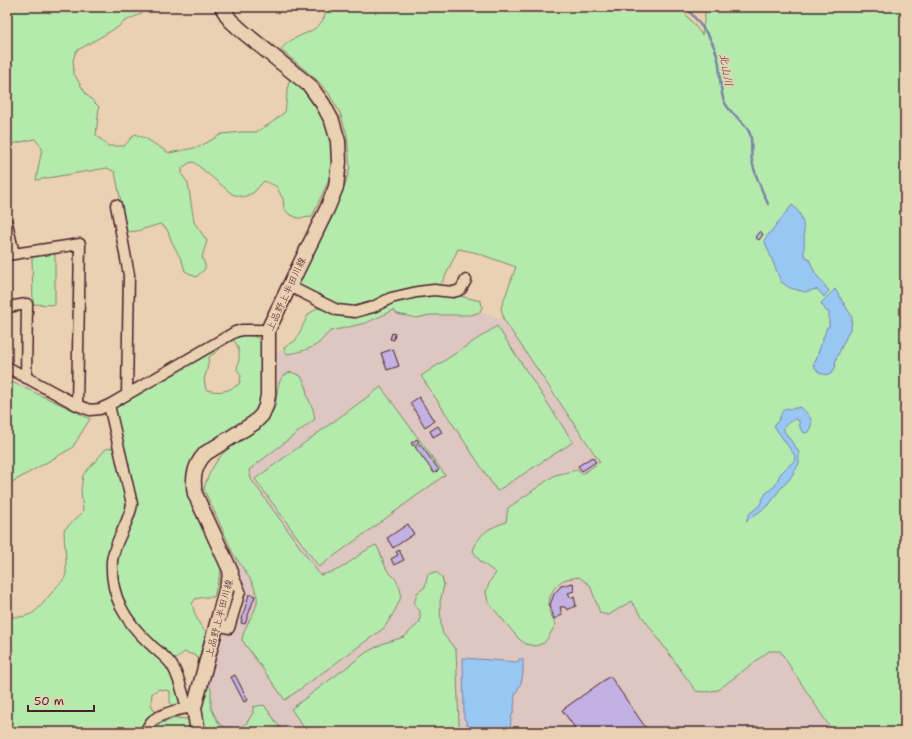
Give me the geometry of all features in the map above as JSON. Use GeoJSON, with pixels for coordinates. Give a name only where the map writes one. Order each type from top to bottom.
{"type":"FeatureCollection","features":[{"type":"Feature","properties":{"kind":"street","name":"上品野上半田川線"},"geometry":{"type":"LineString","coordinates":[[198,732],[191,708],[217,625],[231,572],[195,494],[193,484],[194,474],[196,466],[206,454],[254,423],[262,415],[266,406],[268,395],[268,330],[327,209],[336,187],[339,162],[338,142],[332,121],[323,104],[310,86],[242,31],[230,20],[222,7]]}},
{"type":"Feature","properties":{"kind":"street"},"geometry":{"type":"LineString","coordinates":[[116,205],[129,275],[127,394]]}},
{"type":"Feature","properties":{"kind":"street"},"geometry":{"type":"LineString","coordinates":[[7,223],[10,255],[80,244],[77,405]]}},
{"type":"Feature","properties":{"kind":"street"},"geometry":{"type":"LineString","coordinates":[[289,286],[338,310],[355,312],[373,307],[391,298],[417,292],[434,290],[457,291],[461,289],[466,280]]}},
{"type":"Feature","properties":{"kind":"street"},"geometry":{"type":"LineString","coordinates":[[7,307],[27,304],[26,378]]}},
{"type":"Feature","properties":{"kind":"street"},"geometry":{"type":"LineString","coordinates":[[7,367],[77,405],[90,410],[100,409],[235,332],[242,330],[268,330]]}},
{"type":"Feature","properties":{"kind":"street"},"geometry":{"type":"LineString","coordinates":[[109,405],[132,504],[130,514],[112,559],[113,582],[116,596],[120,608],[136,631],[173,667],[191,708],[159,717],[152,721],[144,732]]}},
{"type":"Feature","properties":{"kind":"shaded area"},"geometry":{"type":"Polygon","coordinates":[[[394,310],[417,318],[430,315],[471,315],[480,312],[504,320],[600,462],[582,474],[577,470],[555,475],[508,508],[506,522],[496,526],[480,561],[496,573],[490,581],[488,602],[509,626],[555,624],[550,614],[548,603],[551,592],[558,584],[566,579],[579,577],[590,585],[597,608],[609,615],[631,601],[696,691],[718,690],[769,651],[780,651],[833,732],[203,732],[200,714],[236,567],[233,553],[204,490],[206,481],[224,452],[257,429],[268,418],[275,406],[278,383],[276,353],[284,348],[287,354],[319,343],[327,333],[331,331],[366,323],[394,310]]]}},
{"type":"Feature","properties":{"kind":"green space"},"geometry":{"type":"Polygon","coordinates":[[[7,7],[149,7],[145,11],[125,21],[118,27],[76,51],[73,60],[74,74],[86,94],[99,107],[96,135],[108,146],[124,146],[135,134],[145,138],[169,153],[199,147],[222,134],[256,132],[270,124],[285,112],[287,91],[290,79],[293,78],[308,91],[327,123],[332,143],[332,161],[329,179],[312,217],[298,218],[289,214],[284,208],[283,199],[276,186],[264,181],[253,193],[243,197],[232,194],[194,162],[189,163],[182,168],[182,175],[188,183],[194,222],[207,241],[202,257],[205,269],[196,277],[185,271],[167,229],[160,224],[137,231],[127,232],[115,172],[107,168],[36,180],[42,148],[35,139],[7,145],[7,7]]]}},
{"type":"Feature","properties":{"kind":"green space"},"geometry":{"type":"Polygon","coordinates":[[[326,7],[680,7],[702,35],[706,7],[905,7],[905,732],[833,732],[780,651],[769,651],[718,690],[704,692],[696,691],[631,601],[609,615],[600,613],[590,585],[579,577],[561,581],[554,589],[550,598],[549,608],[551,616],[556,624],[544,643],[535,646],[526,644],[519,639],[488,602],[486,592],[490,581],[496,573],[480,561],[473,551],[482,535],[490,529],[506,522],[508,508],[555,475],[577,470],[582,474],[600,462],[504,320],[501,308],[516,267],[474,252],[458,249],[443,281],[437,287],[357,308],[340,306],[298,286],[345,186],[350,167],[347,135],[340,113],[328,92],[316,79],[281,50],[293,39],[315,29],[324,17],[326,7]]]}},
{"type":"Feature","properties":{"kind":"green space"},"geometry":{"type":"Polygon","coordinates":[[[55,252],[55,305],[33,304],[32,256],[55,252]]]}},
{"type":"Feature","properties":{"kind":"green space"},"geometry":{"type":"Polygon","coordinates":[[[417,295],[455,295],[481,301],[482,307],[480,312],[471,315],[430,315],[417,318],[397,314],[394,310],[366,323],[331,331],[320,342],[309,349],[287,354],[284,348],[296,340],[308,315],[317,308],[343,314],[417,295]]]}},
{"type":"Feature","properties":{"kind":"green space"},"geometry":{"type":"Polygon","coordinates":[[[497,326],[573,442],[497,491],[421,376],[497,326]]]}},
{"type":"Feature","properties":{"kind":"green space"},"geometry":{"type":"Polygon","coordinates":[[[242,335],[250,335],[255,337],[260,340],[264,346],[264,382],[261,400],[253,416],[193,460],[222,566],[214,597],[195,599],[192,604],[197,619],[206,632],[199,659],[194,655],[184,652],[176,659],[170,659],[131,619],[116,583],[116,557],[132,516],[114,406],[215,348],[220,349],[209,357],[204,379],[206,390],[224,391],[235,387],[239,384],[241,376],[237,369],[239,350],[233,339],[242,335]]]}},
{"type":"Feature","properties":{"kind":"green space"},"geometry":{"type":"Polygon","coordinates":[[[291,372],[301,376],[306,386],[307,396],[313,409],[315,419],[249,470],[251,479],[320,575],[339,569],[367,549],[376,545],[387,569],[398,583],[401,595],[397,607],[384,628],[285,700],[242,640],[245,630],[256,608],[257,597],[252,583],[232,551],[204,490],[210,473],[221,456],[229,448],[260,426],[270,415],[276,403],[279,382],[285,375],[291,372]]]}},
{"type":"Feature","properties":{"kind":"green space"},"geometry":{"type":"Polygon","coordinates":[[[7,380],[90,419],[72,448],[7,485],[7,380]]]}},
{"type":"Feature","properties":{"kind":"green space"},"geometry":{"type":"Polygon","coordinates":[[[381,387],[445,475],[319,567],[255,479],[381,387]]]}},
{"type":"Feature","properties":{"kind":"green space"},"geometry":{"type":"Polygon","coordinates":[[[117,447],[129,503],[113,547],[114,597],[169,667],[183,704],[173,707],[170,702],[170,691],[159,689],[152,693],[151,704],[156,714],[141,732],[7,732],[7,616],[24,616],[35,611],[64,578],[66,568],[64,530],[83,512],[81,490],[83,475],[106,449],[117,447]]]}},
{"type":"Feature","properties":{"kind":"green space"},"geometry":{"type":"Polygon","coordinates":[[[436,572],[442,577],[444,585],[440,602],[441,626],[443,634],[456,650],[459,725],[456,732],[307,732],[291,709],[367,652],[384,643],[404,637],[420,622],[420,611],[414,604],[417,593],[425,587],[428,574],[436,572]]]}},
{"type":"Feature","properties":{"kind":"green space"},"geometry":{"type":"Polygon","coordinates":[[[207,682],[211,689],[211,708],[219,724],[225,727],[236,728],[246,724],[253,713],[253,707],[264,705],[283,732],[207,732],[201,721],[201,708],[207,682]]]}},
{"type":"Feature","properties":{"kind":"green space"},"geometry":{"type":"Polygon","coordinates":[[[175,718],[188,719],[191,732],[148,732],[152,727],[175,718]]]}},
{"type":"Feature","properties":{"kind":"water"},"geometry":{"type":"Polygon","coordinates":[[[792,205],[800,215],[804,228],[804,254],[809,259],[815,273],[829,291],[824,297],[817,289],[805,292],[790,288],[781,282],[764,240],[792,205]]]}},
{"type":"Feature","properties":{"kind":"water"},"geometry":{"type":"Polygon","coordinates":[[[835,289],[851,315],[851,327],[837,357],[835,363],[836,366],[831,374],[822,374],[813,364],[827,327],[829,327],[829,312],[826,311],[821,303],[835,289]]]}},
{"type":"Feature","properties":{"kind":"water"},"geometry":{"type":"Polygon","coordinates":[[[801,407],[811,419],[811,426],[807,433],[803,432],[800,428],[799,421],[796,419],[784,427],[784,431],[799,452],[799,464],[789,480],[780,489],[769,505],[746,521],[750,513],[759,506],[766,493],[775,486],[780,474],[794,461],[795,456],[774,426],[784,409],[801,407]]]}},
{"type":"Feature","properties":{"kind":"water"},"geometry":{"type":"Polygon","coordinates":[[[463,658],[518,662],[519,659],[523,659],[523,674],[521,683],[515,695],[510,732],[475,732],[470,729],[464,718],[463,658]]]}},
{"type":"Feature","properties":{"kind":"building"},"geometry":{"type":"Polygon","coordinates":[[[760,231],[763,234],[759,240],[755,237],[760,231]]]}},
{"type":"Feature","properties":{"kind":"building"},"geometry":{"type":"Polygon","coordinates":[[[392,333],[395,334],[394,340],[390,339],[392,333]]]}},
{"type":"Feature","properties":{"kind":"building"},"geometry":{"type":"Polygon","coordinates":[[[393,349],[399,366],[387,370],[381,353],[393,349]]]}},
{"type":"Feature","properties":{"kind":"building"},"geometry":{"type":"Polygon","coordinates":[[[419,397],[434,421],[425,427],[410,403],[419,397]]]}},
{"type":"Feature","properties":{"kind":"building"},"geometry":{"type":"Polygon","coordinates":[[[438,426],[442,432],[433,437],[430,431],[438,426]]]}},
{"type":"Feature","properties":{"kind":"building"},"geometry":{"type":"Polygon","coordinates":[[[417,439],[419,442],[413,446],[411,443],[417,439]]]}},
{"type":"Feature","properties":{"kind":"building"},"geometry":{"type":"Polygon","coordinates":[[[420,444],[439,470],[434,473],[415,447],[420,444]]]}},
{"type":"Feature","properties":{"kind":"building"},"geometry":{"type":"Polygon","coordinates":[[[592,457],[596,462],[582,471],[578,466],[592,457]]]}},
{"type":"Feature","properties":{"kind":"building"},"geometry":{"type":"Polygon","coordinates":[[[408,524],[414,534],[393,548],[387,538],[408,524]]]}},
{"type":"Feature","properties":{"kind":"building"},"geometry":{"type":"Polygon","coordinates":[[[399,550],[404,560],[394,565],[391,559],[398,555],[396,552],[399,550]]]}},
{"type":"Feature","properties":{"kind":"building"},"geometry":{"type":"Polygon","coordinates":[[[573,583],[574,591],[568,593],[571,598],[574,596],[576,606],[567,610],[565,607],[560,607],[562,615],[554,619],[550,605],[554,594],[561,586],[573,583]]]}},
{"type":"Feature","properties":{"kind":"building"},"geometry":{"type":"Polygon","coordinates":[[[249,594],[255,596],[245,624],[241,623],[249,594]]]}},
{"type":"Feature","properties":{"kind":"building"},"geometry":{"type":"Polygon","coordinates":[[[235,675],[248,700],[244,702],[231,677],[235,675]]]}},
{"type":"Feature","properties":{"kind":"building"},"geometry":{"type":"Polygon","coordinates":[[[610,676],[648,731],[578,732],[562,710],[610,676]]]}},
{"type":"Feature","properties":{"kind":"waterway","name":"北山川"},"geometry":{"type":"LineString","coordinates":[[686,7],[707,33],[714,47],[719,64],[723,98],[728,108],[748,129],[751,141],[751,158],[753,167],[768,204]]}}]}
